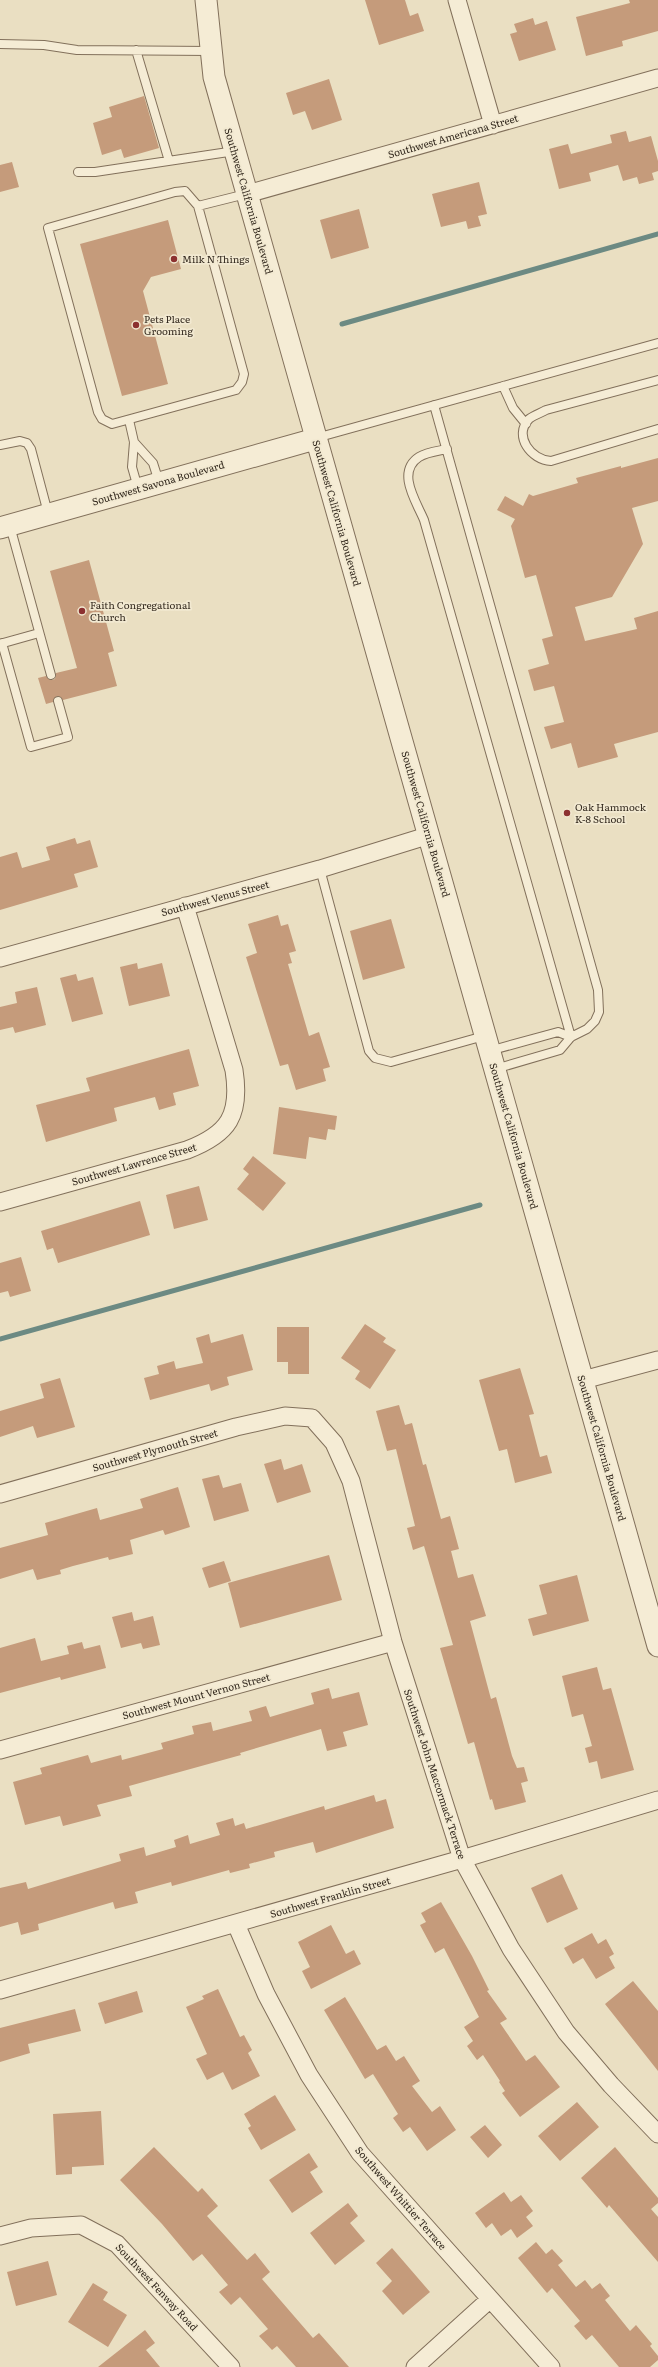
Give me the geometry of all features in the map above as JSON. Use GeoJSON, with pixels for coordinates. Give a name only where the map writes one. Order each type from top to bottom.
{"type":"FeatureCollection","features":[{"type":"Feature","properties":{"kind":"street","name":"Southwest California Boulevard"},"geometry":{"type":"LineString","coordinates":[[206,0],[214,77],[315,438],[430,835],[658,1646]]}},
{"type":"Feature","properties":{"kind":"street"},"geometry":{"type":"LineString","coordinates":[[457,0],[492,125]]}},
{"type":"Feature","properties":{"kind":"street","name":"Southwest Americana Street"},"geometry":{"type":"LineString","coordinates":[[247,194],[658,78]]}},
{"type":"Feature","properties":{"kind":"street","name":"Southwest Savona Boulevard"},"geometry":{"type":"LineString","coordinates":[[5,526],[315,438]]}},
{"type":"Feature","properties":{"kind":"street","name":"Southwest Venus Street"},"geometry":{"type":"LineString","coordinates":[[0,958],[320,869],[430,835]]}},
{"type":"Feature","properties":{"kind":"street","name":"Southwest Lawrence Street"},"geometry":{"type":"LineString","coordinates":[[0,1202],[187,1150],[214,1138],[228,1123],[233,1113],[236,1097],[234,1070],[185,906]]}},
{"type":"Feature","properties":{"kind":"street"},"geometry":{"type":"LineString","coordinates":[[583,1380],[658,1360]]}},
{"type":"Feature","properties":{"kind":"street","name":"Southwest Plymouth Street"},"geometry":{"type":"LineString","coordinates":[[0,1494],[236,1427],[285,1416],[312,1418]]}},
{"type":"Feature","properties":{"kind":"street","name":"Southwest John Maccormack Terrace"},"geometry":{"type":"LineString","coordinates":[[312,1418],[334,1443],[351,1481],[393,1642],[462,1859],[511,1949],[566,2032],[611,2084],[658,2134]]}},
{"type":"Feature","properties":{"kind":"street","name":"Southwest Mount Vernon Street"},"geometry":{"type":"LineString","coordinates":[[0,1750],[393,1642]]}},
{"type":"Feature","properties":{"kind":"street","name":"Southwest Franklin Street"},"geometry":{"type":"LineString","coordinates":[[0,1990],[462,1859],[658,1800]]}},
{"type":"Feature","properties":{"kind":"street","name":"Southwest Whittier Terrace"},"geometry":{"type":"LineString","coordinates":[[236,1924],[266,1994],[309,2075],[360,2153],[489,2300],[551,2367]]}},
{"type":"Feature","properties":{"kind":"street","name":"Southwest Fenway Road"},"geometry":{"type":"LineString","coordinates":[[0,2236],[32,2228],[81,2225],[117,2244],[231,2367]]}},
{"type":"Feature","properties":{"kind":"street"},"geometry":{"type":"LineString","coordinates":[[415,2367],[489,2300]]}},
{"type":"Feature","properties":{"kind":"lane"},"geometry":{"type":"LineString","coordinates":[[0,44],[44,45],[77,50],[211,51]]}},
{"type":"Feature","properties":{"kind":"lane"},"geometry":{"type":"LineString","coordinates":[[136,50],[169,161]]}},
{"type":"Feature","properties":{"kind":"lane"},"geometry":{"type":"LineString","coordinates":[[78,172],[95,172],[235,151]]}},
{"type":"Feature","properties":{"kind":"lane"},"geometry":{"type":"LineString","coordinates":[[185,191],[198,206],[244,374],[242,382],[236,390],[112,424],[102,419],[98,412],[48,228],[175,192],[185,191]]}},
{"type":"Feature","properties":{"kind":"lane"},"geometry":{"type":"LineString","coordinates":[[198,206],[247,194]]}},
{"type":"Feature","properties":{"kind":"lane"},"geometry":{"type":"LineString","coordinates":[[315,438],[658,343]]}},
{"type":"Feature","properties":{"kind":"lane"},"geometry":{"type":"LineString","coordinates":[[658,380],[546,410],[534,416],[526,424],[523,432],[528,448],[542,460],[551,461],[658,429]]}},
{"type":"Feature","properties":{"kind":"lane"},"geometry":{"type":"LineString","coordinates":[[503,386],[513,408],[526,424]]}},
{"type":"Feature","properties":{"kind":"lane"},"geometry":{"type":"LineString","coordinates":[[320,869],[369,1051],[375,1058],[391,1062],[490,1052],[560,1050],[571,1037],[587,1029],[595,1021],[600,1003],[598,990],[434,405]]}},
{"type":"Feature","properties":{"kind":"lane"},"geometry":{"type":"LineString","coordinates":[[129,420],[134,442],[132,467],[138,489]]}},
{"type":"Feature","properties":{"kind":"lane"},"geometry":{"type":"LineString","coordinates":[[0,445],[13,442],[27,443],[31,449],[48,514]]}},
{"type":"Feature","properties":{"kind":"lane"},"geometry":{"type":"LineString","coordinates":[[134,442],[153,463],[159,483]]}},
{"type":"Feature","properties":{"kind":"lane"},"geometry":{"type":"LineString","coordinates":[[447,449],[420,456],[409,471],[408,479],[424,520],[571,1037]]}},
{"type":"Feature","properties":{"kind":"lane"},"geometry":{"type":"LineString","coordinates":[[5,526],[40,633],[51,675]]}},
{"type":"Feature","properties":{"kind":"lane"},"geometry":{"type":"LineString","coordinates":[[40,633],[1,644],[31,747],[68,737],[58,701]]}},
{"type":"Feature","properties":{"kind":"lane"},"geometry":{"type":"LineString","coordinates":[[490,1052],[558,1032],[571,1037]]}},
{"type":"Feature","properties":{"kind":"building"},"geometry":{"type":"Polygon","coordinates":[[[365,0],[405,0],[410,16],[418,13],[424,31],[379,45],[365,0]]]}},
{"type":"Feature","properties":{"kind":"building"},"geometry":{"type":"Polygon","coordinates":[[[629,0],[658,0],[658,31],[622,41],[623,46],[586,56],[576,17],[630,3],[629,0]]]}},
{"type":"Feature","properties":{"kind":"building"},"geometry":{"type":"Polygon","coordinates":[[[533,18],[535,25],[547,21],[556,50],[519,61],[510,34],[517,32],[514,24],[533,18]]]}},
{"type":"Feature","properties":{"kind":"building"},"geometry":{"type":"Polygon","coordinates":[[[329,79],[342,120],[312,130],[305,111],[293,115],[286,93],[329,79]]]}},
{"type":"Feature","properties":{"kind":"building"},"geometry":{"type":"Polygon","coordinates":[[[144,96],[159,148],[124,158],[121,149],[102,155],[93,123],[112,117],[109,107],[144,96]]]}},
{"type":"Feature","properties":{"kind":"building"},"geometry":{"type":"Polygon","coordinates":[[[626,131],[629,142],[651,136],[658,161],[658,171],[652,173],[654,180],[639,184],[637,177],[623,181],[618,165],[589,173],[591,181],[559,189],[549,149],[568,144],[571,154],[612,143],[610,135],[626,131]]]}},
{"type":"Feature","properties":{"kind":"building"},"geometry":{"type":"Polygon","coordinates":[[[12,162],[19,187],[0,192],[0,165],[12,162]]]}},
{"type":"Feature","properties":{"kind":"building"},"geometry":{"type":"Polygon","coordinates":[[[479,182],[487,214],[478,216],[481,226],[468,229],[466,221],[441,227],[432,194],[479,182]]]}},
{"type":"Feature","properties":{"kind":"building"},"geometry":{"type":"Polygon","coordinates":[[[359,209],[369,248],[331,259],[320,220],[359,209]]]}},
{"type":"Feature","properties":{"kind":"building"},"geometry":{"type":"Polygon","coordinates":[[[168,220],[181,269],[151,277],[143,291],[168,384],[122,396],[80,244],[168,220]]]}},
{"type":"Feature","properties":{"kind":"building"},"geometry":{"type":"Polygon","coordinates":[[[658,458],[658,501],[632,508],[643,544],[612,597],[575,607],[585,641],[637,629],[634,618],[658,611],[658,732],[614,744],[618,757],[578,768],[571,743],[551,749],[544,727],[564,722],[554,686],[534,691],[528,670],[549,664],[542,639],[553,636],[536,575],[525,578],[511,526],[515,519],[497,510],[505,496],[523,506],[529,494],[533,496],[578,483],[576,478],[658,458]]]}},
{"type":"Feature","properties":{"kind":"building","name":"Faith Congregational Church"},"geometry":{"type":"Polygon","coordinates":[[[89,560],[114,651],[108,653],[117,686],[63,700],[57,696],[53,702],[46,704],[38,678],[46,676],[52,680],[55,679],[56,673],[77,668],[50,571],[89,560]]]}},
{"type":"Feature","properties":{"kind":"building"},"geometry":{"type":"Polygon","coordinates":[[[75,838],[77,844],[90,840],[98,867],[74,874],[78,887],[0,910],[0,857],[17,852],[22,868],[50,860],[46,847],[75,838]]]}},
{"type":"Feature","properties":{"kind":"building"},"geometry":{"type":"Polygon","coordinates":[[[278,915],[281,926],[288,924],[296,951],[289,953],[292,963],[288,964],[309,1036],[319,1032],[330,1067],[323,1069],[326,1081],[296,1090],[288,1064],[280,1066],[246,957],[257,953],[248,924],[278,915]]]}},
{"type":"Feature","properties":{"kind":"building"},"geometry":{"type":"Polygon","coordinates":[[[391,919],[405,968],[363,980],[350,931],[391,919]]]}},
{"type":"Feature","properties":{"kind":"building"},"geometry":{"type":"Polygon","coordinates":[[[137,963],[138,969],[162,963],[170,996],[129,1006],[120,967],[137,963]]]}},
{"type":"Feature","properties":{"kind":"building"},"geometry":{"type":"Polygon","coordinates":[[[76,974],[78,981],[93,977],[103,1014],[72,1022],[60,978],[76,974]]]}},
{"type":"Feature","properties":{"kind":"building"},"geometry":{"type":"Polygon","coordinates":[[[37,987],[46,1025],[15,1033],[13,1027],[0,1030],[0,1007],[17,1003],[15,992],[37,987]]]}},
{"type":"Feature","properties":{"kind":"building"},"geometry":{"type":"Polygon","coordinates":[[[189,1049],[199,1086],[173,1093],[176,1105],[159,1110],[155,1097],[114,1108],[117,1121],[46,1142],[36,1105],[90,1091],[86,1078],[189,1049]]]}},
{"type":"Feature","properties":{"kind":"building"},"geometry":{"type":"Polygon","coordinates":[[[279,1107],[337,1116],[335,1130],[328,1129],[326,1140],[309,1137],[306,1159],[273,1154],[279,1107]]]}},
{"type":"Feature","properties":{"kind":"building"},"geometry":{"type":"Polygon","coordinates":[[[253,1156],[286,1183],[263,1211],[237,1189],[249,1174],[243,1169],[253,1156]]]}},
{"type":"Feature","properties":{"kind":"building"},"geometry":{"type":"Polygon","coordinates":[[[199,1186],[208,1220],[174,1229],[166,1195],[199,1186]]]}},
{"type":"Feature","properties":{"kind":"building"},"geometry":{"type":"Polygon","coordinates":[[[140,1201],[150,1235],[58,1263],[53,1248],[47,1250],[41,1231],[140,1201]]]}},
{"type":"Feature","properties":{"kind":"building"},"geometry":{"type":"Polygon","coordinates":[[[21,1257],[31,1291],[10,1297],[8,1291],[0,1293],[0,1263],[21,1257]]]}},
{"type":"Feature","properties":{"kind":"building"},"geometry":{"type":"Polygon","coordinates":[[[365,1324],[386,1338],[383,1342],[396,1350],[370,1389],[355,1379],[360,1371],[341,1358],[365,1324]]]}},
{"type":"Feature","properties":{"kind":"building"},"geometry":{"type":"Polygon","coordinates":[[[277,1327],[309,1327],[309,1374],[288,1374],[288,1362],[277,1362],[277,1327]]]}},
{"type":"Feature","properties":{"kind":"building"},"geometry":{"type":"Polygon","coordinates":[[[209,1334],[211,1343],[243,1334],[253,1370],[227,1377],[229,1385],[211,1391],[209,1384],[150,1400],[144,1378],[159,1374],[157,1366],[174,1361],[176,1369],[203,1363],[196,1338],[209,1334]]]}},
{"type":"Feature","properties":{"kind":"building"},"geometry":{"type":"Polygon","coordinates":[[[520,1368],[534,1414],[529,1415],[540,1457],[547,1455],[552,1473],[515,1483],[507,1449],[499,1451],[479,1380],[520,1368]]]}},
{"type":"Feature","properties":{"kind":"building"},"geometry":{"type":"Polygon","coordinates":[[[60,1378],[75,1427],[37,1438],[33,1426],[0,1437],[0,1411],[44,1398],[40,1384],[60,1378]]]}},
{"type":"Feature","properties":{"kind":"building"},"geometry":{"type":"Polygon","coordinates":[[[399,1405],[405,1425],[412,1423],[423,1465],[426,1464],[441,1519],[450,1516],[459,1549],[451,1551],[458,1578],[473,1574],[486,1616],[470,1621],[491,1699],[496,1697],[512,1756],[517,1768],[524,1767],[528,1781],[521,1783],[526,1802],[495,1810],[492,1799],[490,1800],[474,1742],[468,1744],[440,1648],[453,1645],[424,1546],[413,1550],[407,1528],[415,1526],[396,1449],[387,1451],[376,1411],[399,1405]]]}},
{"type":"Feature","properties":{"kind":"building"},"geometry":{"type":"Polygon","coordinates":[[[281,1459],[284,1470],[302,1464],[311,1492],[277,1503],[264,1464],[281,1459]]]}},
{"type":"Feature","properties":{"kind":"building"},"geometry":{"type":"Polygon","coordinates":[[[219,1475],[223,1488],[241,1483],[249,1511],[214,1521],[202,1479],[219,1475]]]}},
{"type":"Feature","properties":{"kind":"building"},"geometry":{"type":"Polygon","coordinates":[[[178,1487],[190,1527],[165,1535],[163,1530],[130,1540],[133,1554],[109,1560],[108,1557],[73,1566],[60,1570],[61,1574],[37,1580],[33,1569],[0,1579],[0,1548],[48,1535],[45,1523],[97,1508],[100,1520],[143,1508],[140,1499],[178,1487]]]}},
{"type":"Feature","properties":{"kind":"building"},"geometry":{"type":"Polygon","coordinates":[[[329,1555],[342,1600],[240,1628],[228,1583],[329,1555]]]}},
{"type":"Feature","properties":{"kind":"building"},"geometry":{"type":"Polygon","coordinates":[[[224,1561],[231,1581],[209,1588],[202,1568],[224,1561]]]}},
{"type":"Feature","properties":{"kind":"building"},"geometry":{"type":"Polygon","coordinates":[[[577,1575],[589,1621],[533,1636],[528,1619],[547,1614],[539,1585],[577,1575]]]}},
{"type":"Feature","properties":{"kind":"building"},"geometry":{"type":"Polygon","coordinates":[[[132,1612],[134,1621],[153,1616],[160,1645],[143,1649],[141,1643],[121,1648],[112,1617],[132,1612]]]}},
{"type":"Feature","properties":{"kind":"building"},"geometry":{"type":"Polygon","coordinates":[[[35,1638],[41,1661],[69,1654],[67,1646],[82,1642],[84,1649],[100,1645],[106,1668],[61,1680],[60,1677],[0,1693],[0,1648],[35,1638]]]}},
{"type":"Feature","properties":{"kind":"building"},"geometry":{"type":"Polygon","coordinates":[[[597,1667],[603,1690],[611,1688],[634,1770],[601,1779],[597,1761],[589,1763],[585,1748],[592,1746],[583,1714],[572,1717],[562,1676],[597,1667]]]}},
{"type":"Feature","properties":{"kind":"building"},"geometry":{"type":"Polygon","coordinates":[[[329,1688],[332,1699],[359,1692],[368,1725],[343,1732],[347,1746],[327,1751],[321,1729],[240,1753],[241,1755],[129,1786],[132,1796],[97,1805],[101,1816],[63,1826],[60,1816],[25,1825],[13,1782],[42,1774],[40,1768],[88,1755],[91,1763],[121,1755],[122,1760],[163,1749],[161,1743],[194,1734],[192,1726],[211,1722],[213,1731],[252,1721],[249,1711],[266,1706],[270,1717],[314,1704],[311,1693],[329,1688]]]}},
{"type":"Feature","properties":{"kind":"building"},"geometry":{"type":"Polygon","coordinates":[[[374,1795],[376,1802],[386,1799],[394,1828],[316,1853],[313,1842],[274,1852],[275,1857],[249,1864],[250,1868],[230,1873],[229,1870],[172,1886],[171,1882],[135,1892],[138,1903],[115,1909],[113,1902],[38,1924],[39,1930],[21,1935],[18,1922],[0,1927],[0,1888],[26,1882],[28,1889],[121,1861],[119,1854],[144,1847],[146,1856],[176,1847],[174,1840],[188,1835],[190,1844],[220,1835],[216,1823],[233,1818],[235,1826],[244,1823],[246,1829],[324,1806],[325,1810],[374,1795]]]}},
{"type":"Feature","properties":{"kind":"building"},"geometry":{"type":"Polygon","coordinates":[[[562,1874],[578,1909],[547,1923],[531,1888],[562,1874]]]}},
{"type":"Feature","properties":{"kind":"building"},"geometry":{"type":"Polygon","coordinates":[[[441,1902],[472,1956],[489,1990],[487,1991],[507,2019],[500,2023],[526,2061],[535,2055],[560,2087],[520,2117],[502,2093],[505,2091],[499,2082],[500,2081],[483,2055],[477,2060],[467,2046],[473,2041],[464,2027],[479,2017],[444,1948],[435,1953],[420,1925],[426,1922],[421,1913],[441,1902]]]}},
{"type":"Feature","properties":{"kind":"building"},"geometry":{"type":"Polygon","coordinates":[[[331,1925],[346,1954],[354,1950],[361,1964],[311,1989],[302,1971],[310,1967],[298,1942],[331,1925]]]}},
{"type":"Feature","properties":{"kind":"building"},"geometry":{"type":"Polygon","coordinates":[[[592,1933],[598,1944],[606,1939],[614,1954],[609,1957],[615,1968],[596,1979],[583,1958],[573,1964],[564,1948],[592,1933]]]}},
{"type":"Feature","properties":{"kind":"building"},"geometry":{"type":"Polygon","coordinates":[[[633,1981],[658,2011],[658,2071],[605,2004],[633,1981]]]}},
{"type":"Feature","properties":{"kind":"building"},"geometry":{"type":"Polygon","coordinates":[[[218,1989],[240,2037],[244,2035],[252,2050],[248,2053],[260,2076],[232,2090],[223,2072],[207,2080],[196,2059],[207,2054],[186,2007],[204,1999],[202,1996],[218,1989]]]}},
{"type":"Feature","properties":{"kind":"building"},"geometry":{"type":"Polygon","coordinates":[[[137,1991],[143,2012],[105,2024],[98,2003],[137,1991]]]}},
{"type":"Feature","properties":{"kind":"building"},"geometry":{"type":"Polygon","coordinates":[[[345,1997],[377,2050],[386,2045],[396,2061],[404,2056],[420,2081],[412,2086],[432,2112],[440,2106],[456,2130],[427,2151],[410,2127],[403,2132],[393,2118],[398,2114],[373,2074],[365,2079],[324,2010],[345,1997]]]}},
{"type":"Feature","properties":{"kind":"building"},"geometry":{"type":"Polygon","coordinates":[[[75,2009],[81,2031],[28,2044],[30,2053],[0,2062],[0,2028],[75,2009]]]}},
{"type":"Feature","properties":{"kind":"building"},"geometry":{"type":"Polygon","coordinates":[[[275,2095],[296,2130],[261,2150],[248,2128],[251,2126],[244,2114],[275,2095]]]}},
{"type":"Feature","properties":{"kind":"building"},"geometry":{"type":"Polygon","coordinates":[[[577,2102],[599,2127],[560,2161],[538,2136],[577,2102]]]}},
{"type":"Feature","properties":{"kind":"building"},"geometry":{"type":"Polygon","coordinates":[[[101,2111],[104,2165],[72,2167],[72,2174],[56,2175],[53,2114],[101,2111]]]}},
{"type":"Feature","properties":{"kind":"building"},"geometry":{"type":"Polygon","coordinates":[[[485,2125],[502,2145],[488,2158],[470,2137],[485,2125]]]}},
{"type":"Feature","properties":{"kind":"building"},"geometry":{"type":"Polygon","coordinates":[[[154,2147],[198,2192],[202,2188],[218,2206],[207,2216],[247,2260],[255,2253],[270,2272],[262,2279],[313,2338],[319,2333],[349,2367],[296,2367],[277,2346],[272,2350],[259,2336],[268,2329],[240,2297],[231,2305],[219,2292],[228,2285],[202,2254],[193,2261],[162,2224],[120,2180],[154,2147]]]}},
{"type":"Feature","properties":{"kind":"building"},"geometry":{"type":"Polygon","coordinates":[[[615,2147],[658,2198],[658,2203],[651,2209],[658,2217],[658,2262],[609,2205],[607,2208],[581,2178],[615,2147]]]}},
{"type":"Feature","properties":{"kind":"building"},"geometry":{"type":"Polygon","coordinates":[[[309,2153],[318,2167],[310,2172],[323,2192],[292,2213],[269,2180],[309,2153]]]}},
{"type":"Feature","properties":{"kind":"building"},"geometry":{"type":"Polygon","coordinates":[[[504,2192],[511,2202],[521,2195],[533,2211],[526,2217],[533,2226],[517,2238],[511,2229],[501,2236],[492,2223],[486,2228],[475,2213],[504,2192]]]}},
{"type":"Feature","properties":{"kind":"building"},"geometry":{"type":"Polygon","coordinates":[[[348,2203],[358,2216],[350,2223],[365,2241],[335,2265],[310,2233],[348,2203]]]}},
{"type":"Feature","properties":{"kind":"building"},"geometry":{"type":"Polygon","coordinates":[[[536,2242],[546,2254],[552,2249],[563,2261],[558,2265],[576,2287],[585,2280],[592,2289],[600,2283],[610,2296],[605,2300],[630,2331],[636,2325],[652,2344],[650,2346],[658,2356],[658,2360],[650,2367],[619,2367],[592,2335],[586,2340],[574,2326],[580,2321],[552,2288],[547,2293],[518,2258],[536,2242]]]}},
{"type":"Feature","properties":{"kind":"building"},"geometry":{"type":"Polygon","coordinates":[[[392,2248],[430,2292],[403,2315],[382,2291],[392,2281],[376,2263],[392,2248]]]}},
{"type":"Feature","properties":{"kind":"building"},"geometry":{"type":"Polygon","coordinates":[[[48,2261],[57,2295],[16,2306],[7,2272],[48,2261]]]}},
{"type":"Feature","properties":{"kind":"building"},"geometry":{"type":"Polygon","coordinates":[[[93,2283],[108,2292],[103,2300],[127,2315],[108,2347],[68,2322],[93,2283]]]}},
{"type":"Feature","properties":{"kind":"building"},"geometry":{"type":"Polygon","coordinates":[[[145,2330],[155,2343],[146,2350],[160,2367],[98,2367],[145,2330]]]}},
{"type":"Feature","properties":{"kind":"waterway"},"geometry":{"type":"LineString","coordinates":[[342,324],[658,234]]}},
{"type":"Feature","properties":{"kind":"waterway"},"geometry":{"type":"LineString","coordinates":[[0,1339],[480,1205]]}},
{"type":"Feature","properties":{"kind":"place","name":"Milk N Things"},"geometry":{"type":"Point","coordinates":[174,259]}},
{"type":"Feature","properties":{"kind":"place","name":"Pets Place Grooming"},"geometry":{"type":"Point","coordinates":[136,325]}},
{"type":"Feature","properties":{"kind":"place","name":"Faith Congregational Church"},"geometry":{"type":"Point","coordinates":[82,611]}},
{"type":"Feature","properties":{"kind":"place","name":"Oak Hammock K-8 School"},"geometry":{"type":"Point","coordinates":[567,813]}}]}
